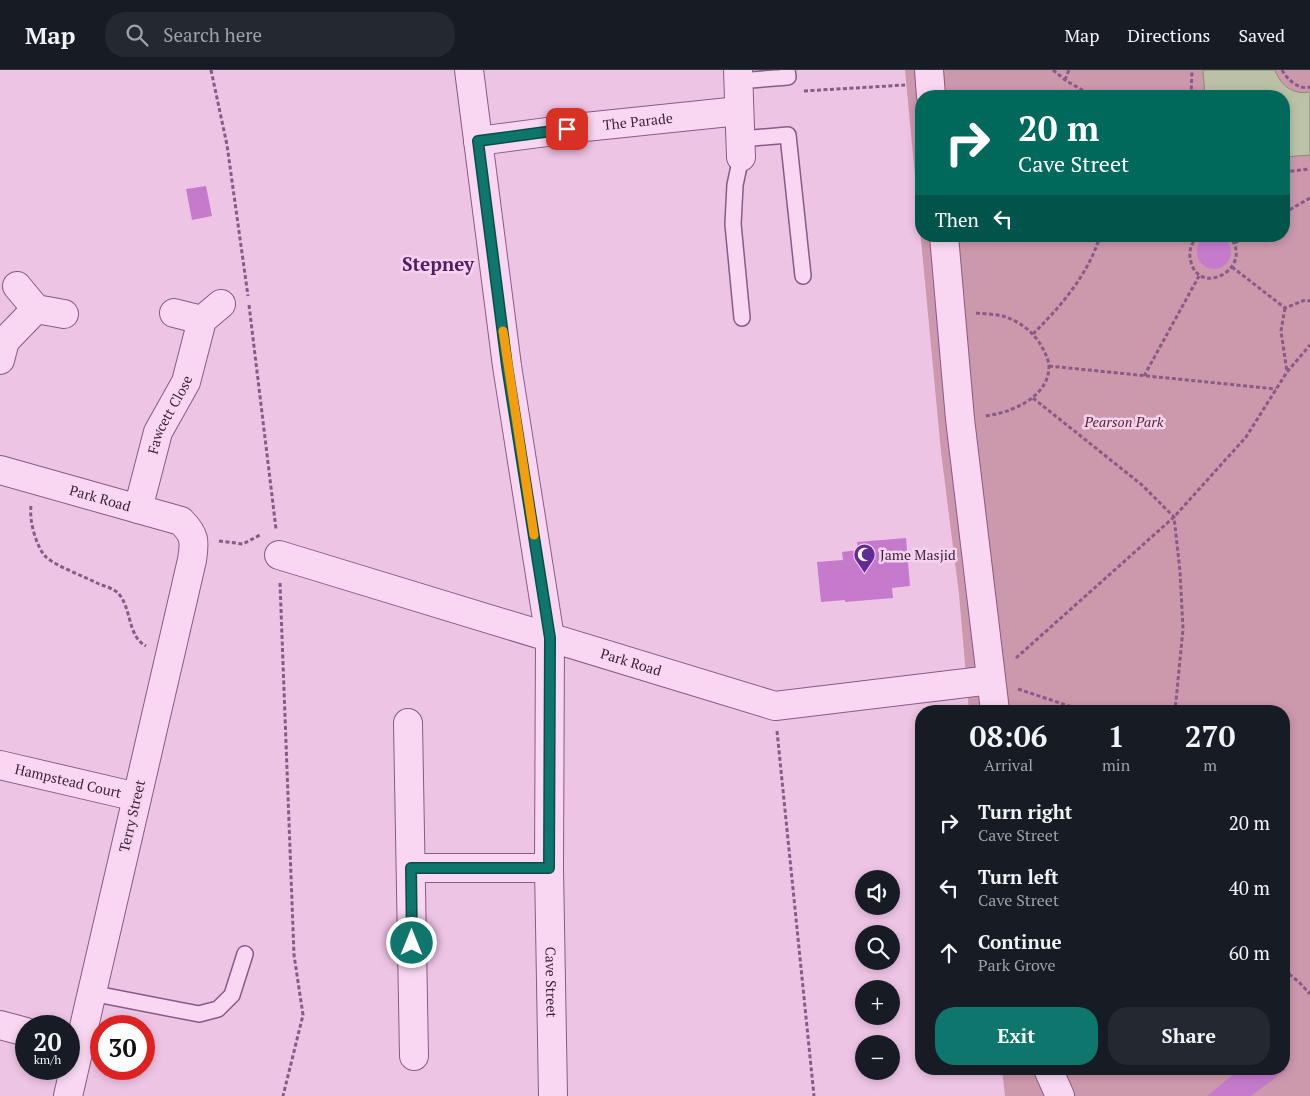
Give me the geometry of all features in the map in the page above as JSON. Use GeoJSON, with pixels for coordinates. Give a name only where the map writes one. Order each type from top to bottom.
{"type":"FeatureCollection","features":[{"type":"Feature","properties":{"kind":"street","name":"Cave Street"},"geometry":{"type":"LineString","coordinates":[[469,70],[507,366],[550,638],[549,868],[552,1096]]}},
{"type":"Feature","properties":{"kind":"street"},"geometry":{"type":"LineString","coordinates":[[738,76],[741,148]]}},
{"type":"Feature","properties":{"kind":"street","name":"The Parade"},"geometry":{"type":"LineString","coordinates":[[478,141],[585,127],[740,111]]}},
{"type":"Feature","properties":{"kind":"street"},"geometry":{"type":"LineString","coordinates":[[945,242],[960,419],[994,705]]}},
{"type":"Feature","properties":{"kind":"street"},"geometry":{"type":"LineString","coordinates":[[17,286],[36,309],[64,314]]}},
{"type":"Feature","properties":{"kind":"street"},"geometry":{"type":"LineString","coordinates":[[0,360],[5,341],[36,309]]}},
{"type":"Feature","properties":{"kind":"street","name":"Fawcett Close"},"geometry":{"type":"LineString","coordinates":[[138,509],[158,432],[186,382],[212,312],[174,313]]}},
{"type":"Feature","properties":{"kind":"street","name":"Park Road"},"geometry":{"type":"LineString","coordinates":[[0,470],[181,521],[194,537]]}},
{"type":"Feature","properties":{"kind":"street","name":"Terry Street"},"geometry":{"type":"LineString","coordinates":[[80,1026],[91,993],[137,797],[192,560],[194,537]]}},
{"type":"Feature","properties":{"kind":"street","name":"Park Road"},"geometry":{"type":"LineString","coordinates":[[277,544],[550,638],[775,706],[992,680]]}},
{"type":"Feature","properties":{"kind":"street"},"geometry":{"type":"LineString","coordinates":[[408,723],[414,1056]]}},
{"type":"Feature","properties":{"kind":"street","name":"Hampstead Court"},"geometry":{"type":"LineString","coordinates":[[0,765],[137,797]]}},
{"type":"Feature","properties":{"kind":"street"},"geometry":{"type":"LineString","coordinates":[[411,868],[549,868]]}},
{"type":"Feature","properties":{"kind":"street"},"geometry":{"type":"LineString","coordinates":[[0,1025],[15,1029]]}},
{"type":"Feature","properties":{"kind":"street"},"geometry":{"type":"LineString","coordinates":[[1051,1075],[1060,1096]]}},
{"type":"Feature","properties":{"kind":"street","name":"Terry Street"},"geometry":{"type":"LineString","coordinates":[[68,1096],[70,1080]]}},
{"type":"Feature","properties":{"kind":"lane"},"geometry":{"type":"LineString","coordinates":[[738,76],[788,77],[787,70]]}},
{"type":"Feature","properties":{"kind":"lane"},"geometry":{"type":"LineString","coordinates":[[742,318],[733,224],[735,185],[741,148],[788,135],[803,276]]}},
{"type":"Feature","properties":{"kind":"lane"},"geometry":{"type":"LineString","coordinates":[[91,993],[199,1014],[218,1009],[232,995],[245,954]]}},
{"type":"Feature","properties":{"kind":"path"},"geometry":{"type":"LineString","coordinates":[[211,70],[227,145],[245,273],[277,544],[294,955],[303,1015],[283,1096]]}},
{"type":"Feature","properties":{"kind":"path"},"geometry":{"type":"LineString","coordinates":[[1053,70],[1082,90]]}},
{"type":"Feature","properties":{"kind":"path"},"geometry":{"type":"LineString","coordinates":[[1065,80],[1069,70]]}},
{"type":"Feature","properties":{"kind":"path"},"geometry":{"type":"LineString","coordinates":[[1191,90],[1192,70]]}},
{"type":"Feature","properties":{"kind":"path"},"geometry":{"type":"LineString","coordinates":[[1282,70],[1287,80],[1305,88],[1310,87]]}},
{"type":"Feature","properties":{"kind":"path"},"geometry":{"type":"LineString","coordinates":[[796,92],[930,83]]}},
{"type":"Feature","properties":{"kind":"path"},"geometry":{"type":"LineString","coordinates":[[1290,171],[1310,168]]}},
{"type":"Feature","properties":{"kind":"path"},"geometry":{"type":"LineString","coordinates":[[1290,210],[1310,198]]}},
{"type":"Feature","properties":{"kind":"path"},"geometry":{"type":"LineString","coordinates":[[1032,334],[1057,310],[1074,288],[1090,263],[1098,242]]}},
{"type":"Feature","properties":{"kind":"path"},"geometry":{"type":"LineString","coordinates":[[1193,242],[1189,252],[1193,269],[1199,276],[1210,278],[1220,277],[1232,268],[1236,254],[1235,243]]}},
{"type":"Feature","properties":{"kind":"path"},"geometry":{"type":"LineString","coordinates":[[1232,268],[1285,308]]}},
{"type":"Feature","properties":{"kind":"path"},"geometry":{"type":"LineString","coordinates":[[1144,376],[1199,276]]}},
{"type":"Feature","properties":{"kind":"path"},"geometry":{"type":"LineString","coordinates":[[1285,308],[1305,300],[1310,301]]}},
{"type":"Feature","properties":{"kind":"path"},"geometry":{"type":"LineString","coordinates":[[1285,308],[1281,332],[1287,372]]}},
{"type":"Feature","properties":{"kind":"path"},"geometry":{"type":"LineString","coordinates":[[951,315],[972,312],[1003,316],[1020,324],[1032,334],[1047,358],[1049,366],[1043,387],[1033,398],[1021,405],[994,415],[960,419]]}},
{"type":"Feature","properties":{"kind":"path"},"geometry":{"type":"LineString","coordinates":[[1066,705],[992,680],[1174,517],[1246,437],[1287,372],[1310,345]]}},
{"type":"Feature","properties":{"kind":"path"},"geometry":{"type":"LineString","coordinates":[[1049,366],[1276,389]]}},
{"type":"Feature","properties":{"kind":"path"},"geometry":{"type":"LineString","coordinates":[[1033,398],[1142,485],[1174,517],[1180,571],[1183,629],[1176,705]]}},
{"type":"Feature","properties":{"kind":"path"},"geometry":{"type":"LineString","coordinates":[[35,481],[30,513],[34,535],[46,556],[68,569],[117,592],[126,605],[131,626],[140,643],[168,658]]}},
{"type":"Feature","properties":{"kind":"path"},"geometry":{"type":"LineString","coordinates":[[194,537],[243,544],[261,534],[277,544]]}},
{"type":"Feature","properties":{"kind":"path"},"geometry":{"type":"LineString","coordinates":[[775,706],[814,1096]]}},
{"type":"Feature","properties":{"kind":"path"},"geometry":{"type":"LineString","coordinates":[[1290,974],[1300,982],[1310,994]]}},
{"type":"Feature","properties":{"kind":"green space","name":"Pearson Park"},"geometry":{"type":"Polygon","coordinates":[[[905,70],[1310,70],[1310,1096],[1005,1096],[1003,1075],[1290,1075],[1290,705],[968,705],[959,594],[941,452],[921,242],[1290,242],[1290,90],[915,90],[915,176],[905,70]]]}},
{"type":"Feature","properties":{"kind":"shaded area"},"geometry":{"type":"Polygon","coordinates":[[[1203,70],[1275,70],[1281,81],[1288,88],[1298,92],[1310,92],[1310,155],[1290,157],[1290,90],[1205,90],[1203,70]]]}},
{"type":"Feature","properties":{"kind":"building"},"geometry":{"type":"Polygon","coordinates":[[[206,186],[212,216],[192,220],[186,189],[206,186]]]}},
{"type":"Feature","properties":{"kind":"building"},"geometry":{"type":"Polygon","coordinates":[[[1200,242],[1228,242],[1230,245],[1230,259],[1221,268],[1207,268],[1198,259],[1197,252],[1200,242]]]}},
{"type":"Feature","properties":{"kind":"building","name":"Jame Masjid"},"geometry":{"type":"Polygon","coordinates":[[[906,538],[910,586],[892,588],[893,598],[821,602],[817,562],[843,560],[842,552],[858,550],[857,542],[906,538]]]}},
{"type":"Feature","properties":{"kind":"building"},"geometry":{"type":"Polygon","coordinates":[[[1233,1075],[1279,1075],[1251,1096],[1207,1096],[1233,1075]]]}},
{"type":"Feature","properties":{"kind":"slow traffic"},"geometry":{"type":"LineString","coordinates":[[503,331],[534,535]]}},
{"type":"Feature","properties":{"kind":"place","name":"Jame Masjid"},"geometry":{"type":"Point","coordinates":[864,574]}},
{"type":"Feature","properties":{"kind":"district","name":"Stepney"},"geometry":{"type":"Point","coordinates":[438,264]}},
{"type":"Feature","properties":{"kind":"route"},"geometry":{"type":"LineString","coordinates":[[412,943],[411,868],[549,868],[550,638],[507,366],[478,141],[567,129]]}}]}
